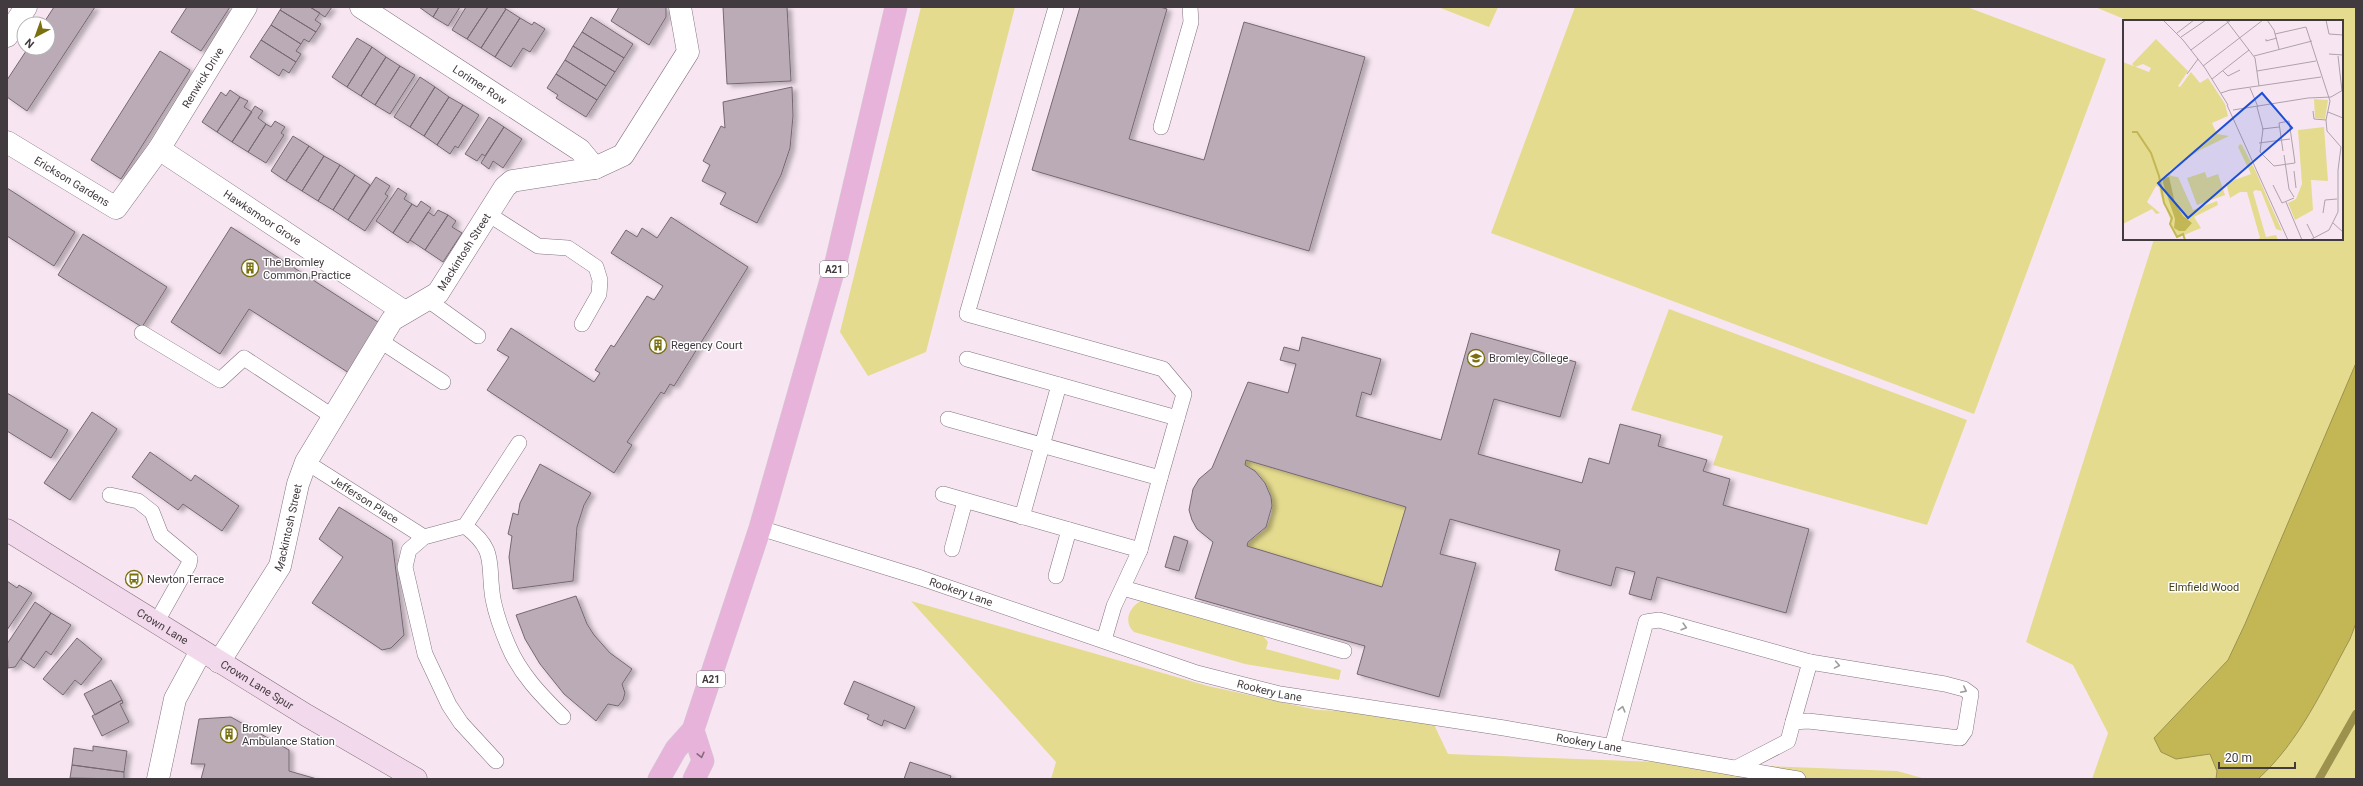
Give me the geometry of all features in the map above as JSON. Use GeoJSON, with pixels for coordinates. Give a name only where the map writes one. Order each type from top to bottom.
{"type":"FeatureCollection","features":[{"type":"Feature","properties":{"kind":"main road","name":"A21"},"geometry":{"type":"LineString","coordinates":[[659,779],[676,749],[693,730],[760,528],[836,262],[896,7]]}},
{"type":"Feature","properties":{"kind":"main road"},"geometry":{"type":"LineString","coordinates":[[693,730],[703,761],[694,779]]}},
{"type":"Feature","properties":{"kind":"street"},"geometry":{"type":"LineString","coordinates":[[7,36],[26,7]]}},
{"type":"Feature","properties":{"kind":"street","name":"Renwick Drive"},"geometry":{"type":"LineString","coordinates":[[159,149],[246,7]]}},
{"type":"Feature","properties":{"kind":"street","name":"Mackintosh Street"},"geometry":{"type":"LineString","coordinates":[[210,656],[280,566],[298,484],[306,462],[332,416],[392,320],[438,293],[505,187],[512,181],[595,168],[623,155],[688,52],[680,7]]}},
{"type":"Feature","properties":{"kind":"street","name":"Lorimer Row"},"geometry":{"type":"LineString","coordinates":[[364,8],[580,150],[595,168]]}},
{"type":"Feature","properties":{"kind":"street","name":"Erickson Gardens"},"geometry":{"type":"LineString","coordinates":[[7,142],[116,208],[159,149]]}},
{"type":"Feature","properties":{"kind":"street","name":"Hawksmoor Grove"},"geometry":{"type":"LineString","coordinates":[[159,149],[405,312]]}},
{"type":"Feature","properties":{"kind":"street","name":"Crown Lane"},"geometry":{"type":"LineString","coordinates":[[7,530],[210,656]]}},
{"type":"Feature","properties":{"kind":"street"},"geometry":{"type":"LineString","coordinates":[[158,779],[175,699],[210,656]]}},
{"type":"Feature","properties":{"kind":"street","name":"Crown Lane Spur"},"geometry":{"type":"LineString","coordinates":[[210,656],[416,779]]}},
{"type":"Feature","properties":{"kind":"lane"},"geometry":{"type":"LineString","coordinates":[[1056,7],[967,314],[1163,369],[1184,394],[1140,550],[1114,606],[1104,640]]}},
{"type":"Feature","properties":{"kind":"lane"},"geometry":{"type":"LineString","coordinates":[[1161,127],[1191,22],[1190,7]]}},
{"type":"Feature","properties":{"kind":"lane"},"geometry":{"type":"LineString","coordinates":[[488,214],[538,246],[573,250],[596,267],[600,280],[599,294],[582,324]]}},
{"type":"Feature","properties":{"kind":"lane"},"geometry":{"type":"LineString","coordinates":[[428,300],[478,336]]}},
{"type":"Feature","properties":{"kind":"lane"},"geometry":{"type":"LineString","coordinates":[[142,333],[220,380],[244,358],[332,416]]}},
{"type":"Feature","properties":{"kind":"lane"},"geometry":{"type":"LineString","coordinates":[[379,340],[443,382]]}},
{"type":"Feature","properties":{"kind":"lane"},"geometry":{"type":"LineString","coordinates":[[967,359],[1177,418]]}},
{"type":"Feature","properties":{"kind":"lane"},"geometry":{"type":"LineString","coordinates":[[1022,516],[1059,385]]}},
{"type":"Feature","properties":{"kind":"lane"},"geometry":{"type":"LineString","coordinates":[[948,419],[1160,478]]}},
{"type":"Feature","properties":{"kind":"lane"},"geometry":{"type":"LineString","coordinates":[[496,761],[461,723],[449,705],[425,654],[405,567],[409,550],[424,537],[465,526],[519,443]]}},
{"type":"Feature","properties":{"kind":"lane","name":"Jefferson Place"},"geometry":{"type":"LineString","coordinates":[[306,462],[424,537]]}},
{"type":"Feature","properties":{"kind":"lane"},"geometry":{"type":"LineString","coordinates":[[943,494],[1140,550]]}},
{"type":"Feature","properties":{"kind":"lane"},"geometry":{"type":"LineString","coordinates":[[110,495],[138,501],[152,512],[162,535],[190,559],[189,564],[156,622]]}},
{"type":"Feature","properties":{"kind":"lane"},"geometry":{"type":"LineString","coordinates":[[952,549],[965,500]]}},
{"type":"Feature","properties":{"kind":"lane"},"geometry":{"type":"LineString","coordinates":[[465,526],[480,537],[488,550],[493,598],[508,646],[525,676],[563,717]]}},
{"type":"Feature","properties":{"kind":"lane","name":"Rookery Lane"},"geometry":{"type":"LineString","coordinates":[[760,528],[922,578],[1197,673],[1280,694],[1504,728],[1798,779]]}},
{"type":"Feature","properties":{"kind":"lane"},"geometry":{"type":"LineString","coordinates":[[1056,576],[1069,530]]}},
{"type":"Feature","properties":{"kind":"lane"},"geometry":{"type":"LineString","coordinates":[[1123,588],[1344,650]]}},
{"type":"Feature","properties":{"kind":"lane"},"geometry":{"type":"LineString","coordinates":[[1612,747],[1646,622],[1659,620],[1810,662],[1964,689],[1971,694],[1965,731],[1960,738],[1808,721],[1794,722]]}},
{"type":"Feature","properties":{"kind":"lane"},"geometry":{"type":"LineString","coordinates":[[1736,768],[1788,741],[1810,662]]}},
{"type":"Feature","properties":{"kind":"green space"},"geometry":{"type":"Polygon","coordinates":[[[921,7],[1015,7],[926,352],[868,376],[840,332],[921,7]]]}},
{"type":"Feature","properties":{"kind":"green space"},"geometry":{"type":"Polygon","coordinates":[[[1438,7],[1498,7],[1489,27],[1438,7]]]}},
{"type":"Feature","properties":{"kind":"green space"},"geometry":{"type":"Polygon","coordinates":[[[1575,7],[1967,7],[2106,59],[1974,414],[1491,233],[1575,7]]]}},
{"type":"Feature","properties":{"kind":"green space","name":"Elmfield Wood"},"geometry":{"type":"Polygon","coordinates":[[[2095,7],[2356,7],[2356,779],[2092,779],[2108,733],[2073,665],[2026,642],[2154,240],[2343,240],[2343,20],[2127,20],[2095,7]]]}},
{"type":"Feature","properties":{"kind":"green space"},"geometry":{"type":"Polygon","coordinates":[[[1669,309],[1967,420],[1927,525],[1713,465],[1723,436],[1631,410],[1669,309]]]}},
{"type":"Feature","properties":{"kind":"green space"},"geometry":{"type":"Polygon","coordinates":[[[1246,460],[1406,507],[1382,587],[1247,546],[1250,541],[1266,527],[1272,509],[1272,500],[1265,483],[1260,476],[1245,465],[1246,460]]]}},
{"type":"Feature","properties":{"kind":"green space"},"geometry":{"type":"Polygon","coordinates":[[[911,601],[1208,686],[1317,710],[1429,714],[1448,754],[1897,771],[1926,779],[1051,779],[1056,762],[911,601]]]}},
{"type":"Feature","properties":{"kind":"green space"},"geometry":{"type":"Polygon","coordinates":[[[1141,601],[1263,636],[1268,642],[1266,649],[1341,670],[1339,680],[1245,664],[1134,632],[1128,619],[1133,607],[1141,601]]]}},
{"type":"Feature","properties":{"kind":"shaded area"},"geometry":{"type":"Polygon","coordinates":[[[2356,363],[2356,623],[2350,639],[2310,713],[2273,764],[2258,779],[2216,779],[2217,771],[2210,754],[2176,759],[2161,752],[2154,738],[2228,660],[2245,624],[2356,363]]]}},
{"type":"Feature","properties":{"kind":"building"},"geometry":{"type":"Polygon","coordinates":[[[54,7],[95,7],[27,111],[7,97],[7,80],[23,56],[56,56],[56,16],[48,16],[54,7]]]}},
{"type":"Feature","properties":{"kind":"building"},"geometry":{"type":"Polygon","coordinates":[[[187,7],[230,7],[201,51],[171,32],[187,7]]]}},
{"type":"Feature","properties":{"kind":"building"},"geometry":{"type":"Polygon","coordinates":[[[282,7],[310,7],[320,13],[315,20],[321,24],[316,32],[280,10],[282,7]]]}},
{"type":"Feature","properties":{"kind":"building"},"geometry":{"type":"Polygon","coordinates":[[[310,7],[332,7],[325,17],[310,7]]]}},
{"type":"Feature","properties":{"kind":"building"},"geometry":{"type":"Polygon","coordinates":[[[419,7],[439,7],[433,17],[419,7]]]}},
{"type":"Feature","properties":{"kind":"building"},"geometry":{"type":"Polygon","coordinates":[[[439,7],[460,7],[448,26],[433,17],[439,7]]]}},
{"type":"Feature","properties":{"kind":"building"},"geometry":{"type":"Polygon","coordinates":[[[466,7],[488,7],[467,39],[452,30],[466,7]]]}},
{"type":"Feature","properties":{"kind":"building"},"geometry":{"type":"Polygon","coordinates":[[[488,7],[503,7],[506,9],[481,48],[467,39],[488,7]]]}},
{"type":"Feature","properties":{"kind":"building"},"geometry":{"type":"Polygon","coordinates":[[[619,7],[666,7],[666,17],[649,45],[611,21],[619,7]]]}},
{"type":"Feature","properties":{"kind":"building"},"geometry":{"type":"Polygon","coordinates":[[[723,7],[787,7],[791,81],[727,84],[723,7]]]}},
{"type":"Feature","properties":{"kind":"building"},"geometry":{"type":"Polygon","coordinates":[[[1080,7],[1160,7],[1167,9],[1129,139],[1204,160],[1244,22],[1365,57],[1309,251],[1032,170],[1080,7]]]}},
{"type":"Feature","properties":{"kind":"building"},"geometry":{"type":"Polygon","coordinates":[[[506,9],[520,18],[495,57],[481,48],[506,9]]]}},
{"type":"Feature","properties":{"kind":"building"},"geometry":{"type":"Polygon","coordinates":[[[280,10],[316,32],[309,42],[304,39],[301,44],[271,25],[280,10]]]}},
{"type":"Feature","properties":{"kind":"building"},"geometry":{"type":"Polygon","coordinates":[[[591,17],[633,44],[624,58],[582,32],[591,17]]]}},
{"type":"Feature","properties":{"kind":"building"},"geometry":{"type":"Polygon","coordinates":[[[520,18],[532,25],[534,22],[545,29],[530,52],[523,48],[511,67],[495,57],[520,18]]]}},
{"type":"Feature","properties":{"kind":"building"},"geometry":{"type":"Polygon","coordinates":[[[271,25],[301,44],[296,51],[301,54],[296,62],[261,40],[271,25]]]}},
{"type":"Feature","properties":{"kind":"building"},"geometry":{"type":"Polygon","coordinates":[[[582,32],[624,58],[615,72],[573,46],[582,32]]]}},
{"type":"Feature","properties":{"kind":"building"},"geometry":{"type":"Polygon","coordinates":[[[357,38],[372,47],[347,87],[332,77],[357,38]]]}},
{"type":"Feature","properties":{"kind":"building"},"geometry":{"type":"Polygon","coordinates":[[[261,40],[296,62],[289,73],[283,69],[279,76],[250,57],[261,40]]]}},
{"type":"Feature","properties":{"kind":"building"},"geometry":{"type":"Polygon","coordinates":[[[573,46],[615,72],[606,86],[565,60],[573,46]]]}},
{"type":"Feature","properties":{"kind":"building"},"geometry":{"type":"Polygon","coordinates":[[[372,47],[386,57],[361,96],[347,87],[372,47]]]}},
{"type":"Feature","properties":{"kind":"building"},"geometry":{"type":"Polygon","coordinates":[[[160,51],[190,70],[121,179],[91,160],[160,51]]]}},
{"type":"Feature","properties":{"kind":"building"},"geometry":{"type":"Polygon","coordinates":[[[386,57],[400,66],[375,105],[361,96],[386,57]]]}},
{"type":"Feature","properties":{"kind":"building"},"geometry":{"type":"Polygon","coordinates":[[[565,60],[606,86],[597,100],[556,74],[565,60]]]}},
{"type":"Feature","properties":{"kind":"building"},"geometry":{"type":"Polygon","coordinates":[[[400,66],[415,75],[390,114],[375,105],[400,66]]]}},
{"type":"Feature","properties":{"kind":"building"},"geometry":{"type":"Polygon","coordinates":[[[556,74],[597,100],[586,117],[556,98],[558,95],[547,88],[556,74]]]}},
{"type":"Feature","properties":{"kind":"building"},"geometry":{"type":"Polygon","coordinates":[[[420,77],[435,87],[410,127],[394,117],[420,77]]]}},
{"type":"Feature","properties":{"kind":"building"},"geometry":{"type":"Polygon","coordinates":[[[435,87],[449,97],[424,136],[410,127],[435,87]]]}},
{"type":"Feature","properties":{"kind":"building"},"geometry":{"type":"Polygon","coordinates":[[[792,87],[793,116],[790,148],[781,175],[757,223],[720,204],[726,193],[702,181],[710,165],[703,161],[721,126],[725,128],[723,102],[792,87]]]}},
{"type":"Feature","properties":{"kind":"building"},"geometry":{"type":"Polygon","coordinates":[[[230,90],[240,97],[217,132],[202,122],[221,92],[226,96],[230,90]]]}},
{"type":"Feature","properties":{"kind":"building"},"geometry":{"type":"Polygon","coordinates":[[[240,97],[248,101],[244,107],[252,112],[232,142],[217,132],[240,97]]]}},
{"type":"Feature","properties":{"kind":"building"},"geometry":{"type":"Polygon","coordinates":[[[449,97],[463,105],[437,145],[424,136],[449,97]]]}},
{"type":"Feature","properties":{"kind":"building"},"geometry":{"type":"Polygon","coordinates":[[[463,105],[479,115],[458,148],[455,146],[450,154],[437,145],[463,105]]]}},
{"type":"Feature","properties":{"kind":"building"},"geometry":{"type":"Polygon","coordinates":[[[255,106],[263,111],[258,118],[266,124],[248,152],[232,142],[255,106]]]}},
{"type":"Feature","properties":{"kind":"building"},"geometry":{"type":"Polygon","coordinates":[[[489,117],[504,127],[485,156],[482,154],[477,161],[465,154],[489,117]]]}},
{"type":"Feature","properties":{"kind":"building"},"geometry":{"type":"Polygon","coordinates":[[[275,121],[285,127],[281,133],[284,135],[266,163],[248,152],[266,124],[271,127],[275,121]]]}},
{"type":"Feature","properties":{"kind":"building"},"geometry":{"type":"Polygon","coordinates":[[[504,127],[522,139],[503,168],[493,161],[489,169],[481,163],[504,127]]]}},
{"type":"Feature","properties":{"kind":"building"},"geometry":{"type":"Polygon","coordinates":[[[293,136],[309,146],[286,181],[271,171],[293,136]]]}},
{"type":"Feature","properties":{"kind":"building"},"geometry":{"type":"Polygon","coordinates":[[[309,146],[324,156],[302,191],[286,181],[309,146]]]}},
{"type":"Feature","properties":{"kind":"building"},"geometry":{"type":"Polygon","coordinates":[[[324,156],[340,165],[318,201],[302,191],[324,156]]]}},
{"type":"Feature","properties":{"kind":"building"},"geometry":{"type":"Polygon","coordinates":[[[340,165],[355,175],[333,210],[318,201],[340,165]]]}},
{"type":"Feature","properties":{"kind":"building"},"geometry":{"type":"Polygon","coordinates":[[[355,175],[370,185],[348,220],[333,210],[355,175]]]}},
{"type":"Feature","properties":{"kind":"building"},"geometry":{"type":"Polygon","coordinates":[[[376,177],[390,186],[385,194],[388,196],[365,231],[348,220],[376,177]]]}},
{"type":"Feature","properties":{"kind":"building"},"geometry":{"type":"Polygon","coordinates":[[[7,188],[75,232],[54,266],[7,236],[7,188]]]}},
{"type":"Feature","properties":{"kind":"building"},"geometry":{"type":"Polygon","coordinates":[[[398,188],[407,194],[404,199],[412,204],[393,233],[376,221],[398,188]]]}},
{"type":"Feature","properties":{"kind":"building"},"geometry":{"type":"Polygon","coordinates":[[[421,201],[431,208],[408,243],[393,233],[412,204],[417,207],[421,201]]]}},
{"type":"Feature","properties":{"kind":"building"},"geometry":{"type":"Polygon","coordinates":[[[438,210],[448,215],[425,250],[410,240],[428,212],[434,216],[438,210]]]}},
{"type":"Feature","properties":{"kind":"building"},"geometry":{"type":"Polygon","coordinates":[[[448,215],[456,221],[452,227],[462,233],[443,262],[425,250],[448,215]]]}},
{"type":"Feature","properties":{"kind":"building","name":"Regency Court"},"geometry":{"type":"Polygon","coordinates":[[[671,217],[748,267],[674,386],[670,384],[664,394],[661,392],[627,442],[632,445],[614,473],[487,390],[509,357],[497,350],[511,328],[594,382],[600,373],[595,370],[611,345],[614,347],[647,296],[654,300],[663,286],[611,253],[626,230],[637,237],[642,228],[657,238],[671,217]]]}},
{"type":"Feature","properties":{"kind":"building","name":"The Bromley Common Practice"},"geometry":{"type":"Polygon","coordinates":[[[231,227],[381,324],[349,373],[249,309],[220,354],[171,322],[231,227]]]}},
{"type":"Feature","properties":{"kind":"building"},"geometry":{"type":"Polygon","coordinates":[[[83,234],[167,287],[142,327],[58,275],[83,234]]]}},
{"type":"Feature","properties":{"kind":"building"},"geometry":{"type":"Polygon","coordinates":[[[1471,333],[1576,362],[1560,417],[1494,399],[1478,454],[1582,483],[1589,458],[1609,464],[1620,424],[1661,435],[1658,446],[1707,460],[1703,471],[1730,479],[1723,505],[1809,529],[1786,613],[1657,577],[1651,600],[1629,594],[1635,572],[1616,567],[1611,586],[1555,570],[1560,550],[1450,519],[1440,554],[1476,563],[1439,697],[1357,674],[1365,646],[1195,598],[1213,542],[1197,529],[1192,520],[1189,510],[1193,489],[1199,479],[1212,468],[1248,382],[1288,393],[1296,364],[1280,360],[1284,347],[1299,351],[1302,337],[1381,359],[1371,395],[1362,392],[1356,416],[1441,440],[1471,333]],[[1246,460],[1245,465],[1255,471],[1265,483],[1271,497],[1272,506],[1266,527],[1248,542],[1247,546],[1382,587],[1406,507],[1246,460]]]}},
{"type":"Feature","properties":{"kind":"building"},"geometry":{"type":"Polygon","coordinates":[[[7,393],[68,430],[51,458],[7,431],[7,393]]]}},
{"type":"Feature","properties":{"kind":"building"},"geometry":{"type":"Polygon","coordinates":[[[92,412],[117,429],[70,500],[44,483],[92,412]]]}},
{"type":"Feature","properties":{"kind":"building"},"geometry":{"type":"Polygon","coordinates":[[[150,452],[191,481],[195,475],[239,506],[222,531],[183,504],[178,510],[132,477],[150,452]]]}},
{"type":"Feature","properties":{"kind":"building"},"geometry":{"type":"Polygon","coordinates":[[[540,464],[591,493],[584,505],[577,527],[573,581],[513,589],[509,557],[512,536],[508,534],[513,513],[518,515],[520,503],[540,464]]]}},
{"type":"Feature","properties":{"kind":"building"},"geometry":{"type":"Polygon","coordinates":[[[339,507],[392,540],[404,635],[391,648],[382,650],[312,603],[343,557],[319,539],[339,507]]]}},
{"type":"Feature","properties":{"kind":"building"},"geometry":{"type":"Polygon","coordinates":[[[1174,536],[1188,541],[1179,571],[1165,567],[1174,536]]]}},
{"type":"Feature","properties":{"kind":"building"},"geometry":{"type":"Polygon","coordinates":[[[7,581],[17,588],[19,585],[32,593],[7,630],[7,581]]]}},
{"type":"Feature","properties":{"kind":"building"},"geometry":{"type":"Polygon","coordinates":[[[576,596],[587,624],[594,635],[610,653],[632,669],[622,684],[625,693],[623,700],[618,706],[608,704],[596,721],[564,694],[540,664],[525,639],[516,615],[576,596]]]}},
{"type":"Feature","properties":{"kind":"building"},"geometry":{"type":"Polygon","coordinates":[[[35,602],[51,613],[15,667],[8,668],[7,644],[35,602]]]}},
{"type":"Feature","properties":{"kind":"building"},"geometry":{"type":"Polygon","coordinates":[[[51,613],[71,625],[51,655],[46,651],[34,668],[21,659],[51,613]]]}},
{"type":"Feature","properties":{"kind":"building"},"geometry":{"type":"Polygon","coordinates":[[[77,638],[102,659],[81,685],[75,680],[63,695],[43,679],[77,638]]]}},
{"type":"Feature","properties":{"kind":"building"},"geometry":{"type":"Polygon","coordinates":[[[111,680],[122,700],[95,715],[84,694],[111,680]]]}},
{"type":"Feature","properties":{"kind":"building"},"geometry":{"type":"Polygon","coordinates":[[[854,681],[915,707],[905,729],[884,720],[882,726],[867,719],[869,715],[844,704],[854,681]]]}},
{"type":"Feature","properties":{"kind":"building"},"geometry":{"type":"Polygon","coordinates":[[[122,700],[123,703],[120,704],[129,722],[102,736],[92,716],[122,700]]]}},
{"type":"Feature","properties":{"kind":"building","name":"Bromley Ambulance Station"},"geometry":{"type":"Polygon","coordinates":[[[231,717],[289,750],[289,771],[317,779],[201,779],[205,764],[191,764],[199,719],[231,717]]]}},
{"type":"Feature","properties":{"kind":"building"},"geometry":{"type":"Polygon","coordinates":[[[93,746],[127,751],[124,772],[72,765],[74,748],[93,751],[93,746]]]}},
{"type":"Feature","properties":{"kind":"building"},"geometry":{"type":"Polygon","coordinates":[[[910,762],[951,776],[950,779],[904,779],[910,762]]]}},
{"type":"Feature","properties":{"kind":"building"},"geometry":{"type":"Polygon","coordinates":[[[72,765],[124,772],[124,779],[70,778],[72,765]]]}},
{"type":"Feature","properties":{"kind":"waterway"},"geometry":{"type":"LineString","coordinates":[[2319,779],[2356,714]]}},
{"type":"Feature","properties":{"kind":"place","name":"The Bromley Common Practice"},"geometry":{"type":"Point","coordinates":[250,268]}},
{"type":"Feature","properties":{"kind":"place","name":"Regency Court"},"geometry":{"type":"Point","coordinates":[658,345]}},
{"type":"Feature","properties":{"kind":"place","name":"Bromley College"},"geometry":{"type":"Point","coordinates":[1476,358]}},
{"type":"Feature","properties":{"kind":"place","name":"Newton Terrace"},"geometry":{"type":"Point","coordinates":[134,579]}},
{"type":"Feature","properties":{"kind":"place","name":"Bromley Ambulance Station"},"geometry":{"type":"Point","coordinates":[229,734]}}]}
